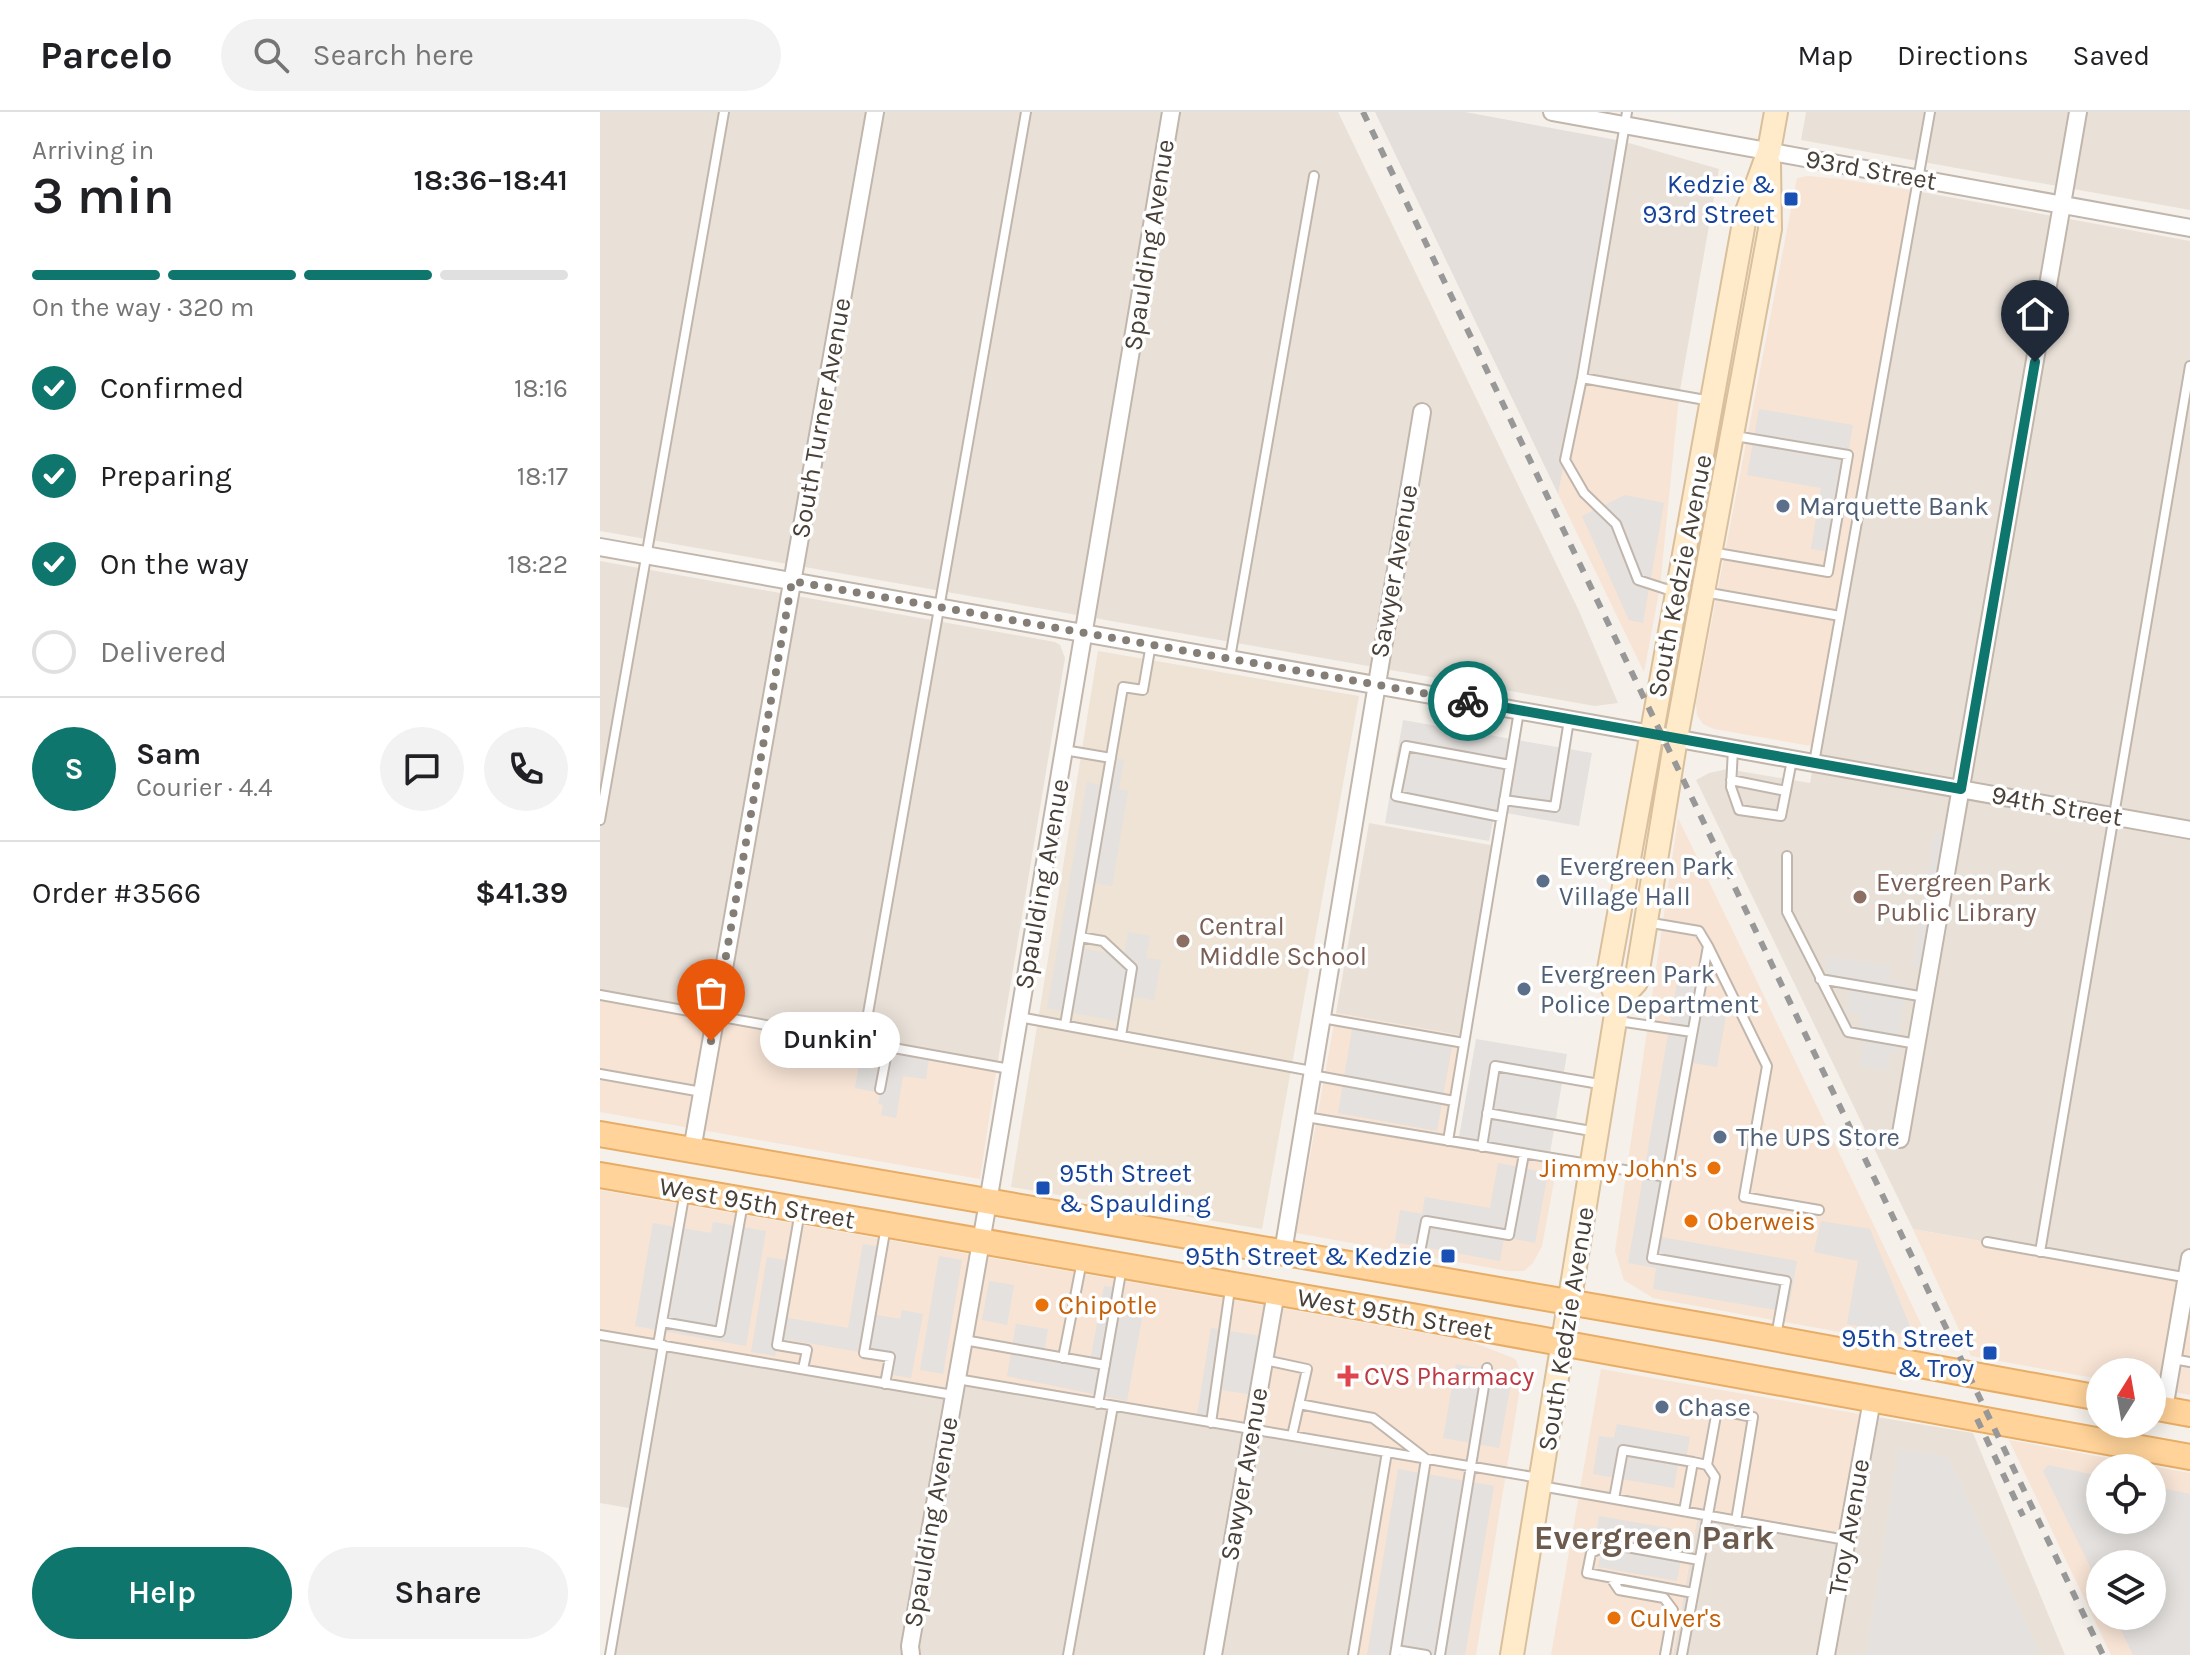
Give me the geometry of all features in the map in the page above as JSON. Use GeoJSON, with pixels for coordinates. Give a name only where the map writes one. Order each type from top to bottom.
{"type":"FeatureCollection","features":[{"type":"Feature","properties":{"kind":"main road","name":"South Kedzie Avenue"},"geometry":{"type":"LineString","coordinates":[[1512,1655],[1617,1011],[1608,975],[1745,217],[1769,151],[1776,112]]}},
{"type":"Feature","properties":{"kind":"main road","name":"South Kedzie Avenue"},"geometry":{"type":"LineString","coordinates":[[1617,1011],[1636,982],[1676,738],[1770,229],[1769,151]]}},
{"type":"Feature","properties":{"kind":"main road","name":"West 95th Street"},"geometry":{"type":"LineString","coordinates":[[600,1134],[1570,1302],[2086,1395]]}},
{"type":"Feature","properties":{"kind":"main road","name":"West 95th Street"},"geometry":{"type":"LineString","coordinates":[[600,1175],[1276,1292],[2190,1457]]}},
{"type":"Feature","properties":{"kind":"main road"},"geometry":{"type":"LineString","coordinates":[[2166,1410],[2190,1414]]}},
{"type":"Feature","properties":{"kind":"street","name":"South Turner Avenue"},"geometry":{"type":"LineString","coordinates":[[692,1150],[875,112]]}},
{"type":"Feature","properties":{"kind":"street","name":"Spaulding Avenue"},"geometry":{"type":"LineString","coordinates":[[911,1655],[919,1589],[988,1202],[1171,112]]}},
{"type":"Feature","properties":{"kind":"street","name":"93rd Street"},"geometry":{"type":"LineString","coordinates":[[1552,112],[1626,119],[1769,151],[2190,228]]}},
{"type":"Feature","properties":{"kind":"street"},"geometry":{"type":"LineString","coordinates":[[1900,1139],[2078,112]]}},
{"type":"Feature","properties":{"kind":"street","name":"Sawyer Avenue"},"geometry":{"type":"LineString","coordinates":[[1283,1252],[1422,412]]}},
{"type":"Feature","properties":{"kind":"street","name":"94th Street"},"geometry":{"type":"LineString","coordinates":[[600,547],[2190,830]]}},
{"type":"Feature","properties":{"kind":"street"},"geometry":{"type":"LineString","coordinates":[[2166,1382],[2173,1359],[2190,1258]]}},
{"type":"Feature","properties":{"kind":"street","name":"Sawyer Avenue"},"geometry":{"type":"LineString","coordinates":[[1213,1655],[1276,1292]]}},
{"type":"Feature","properties":{"kind":"street","name":"Troy Avenue"},"geometry":{"type":"LineString","coordinates":[[1826,1655],[1872,1400]]}},
{"type":"Feature","properties":{"kind":"lane"},"geometry":{"type":"LineString","coordinates":[[600,820],[724,112]]}},
{"type":"Feature","properties":{"kind":"lane"},"geometry":{"type":"LineString","coordinates":[[863,1042],[1026,112]]}},
{"type":"Feature","properties":{"kind":"lane"},"geometry":{"type":"LineString","coordinates":[[1814,763],[1930,112]]}},
{"type":"Feature","properties":{"kind":"lane"},"geometry":{"type":"LineString","coordinates":[[1626,119],[1565,460],[1584,493],[1616,524],[1638,580],[1678,593]]}},
{"type":"Feature","properties":{"kind":"lane"},"geometry":{"type":"LineString","coordinates":[[1230,658],[1314,176]]}},
{"type":"Feature","properties":{"kind":"lane"},"geometry":{"type":"LineString","coordinates":[[2040,1252],[2190,366]]}},
{"type":"Feature","properties":{"kind":"lane"},"geometry":{"type":"LineString","coordinates":[[1582,378],[1712,401]]}},
{"type":"Feature","properties":{"kind":"lane"},"geometry":{"type":"LineString","coordinates":[[1710,552],[1828,572],[1848,455],[1732,435]]}},
{"type":"Feature","properties":{"kind":"lane"},"geometry":{"type":"LineString","coordinates":[[1703,592],[1840,616]]}},
{"type":"Feature","properties":{"kind":"lane"},"geometry":{"type":"LineString","coordinates":[[1065,1025],[1123,687],[1143,690],[1151,644]]}},
{"type":"Feature","properties":{"kind":"lane"},"geometry":{"type":"LineString","coordinates":[[1448,1141],[1519,710]]}},
{"type":"Feature","properties":{"kind":"lane"},"geometry":{"type":"LineString","coordinates":[[1504,800],[1555,807],[1569,719]]}},
{"type":"Feature","properties":{"kind":"lane"},"geometry":{"type":"LineString","coordinates":[[1501,817],[1396,796],[1406,746],[1510,765]]}},
{"type":"Feature","properties":{"kind":"lane"},"geometry":{"type":"LineString","coordinates":[[1733,748],[1731,787],[1739,810],[1781,816],[1792,759]]}},
{"type":"Feature","properties":{"kind":"lane"},"geometry":{"type":"LineString","coordinates":[[1064,750],[1111,758]]}},
{"type":"Feature","properties":{"kind":"lane"},"geometry":{"type":"LineString","coordinates":[[1731,780],[1786,791]]}},
{"type":"Feature","properties":{"kind":"lane"},"geometry":{"type":"LineString","coordinates":[[1787,856],[1787,912],[1848,1032],[1917,1044]]}},
{"type":"Feature","properties":{"kind":"lane"},"geometry":{"type":"LineString","coordinates":[[1646,922],[1699,931],[1767,1066],[1744,1197],[1819,1210]]}},
{"type":"Feature","properties":{"kind":"lane"},"geometry":{"type":"LineString","coordinates":[[1080,937],[1103,941],[1132,968],[1121,1036]]}},
{"type":"Feature","properties":{"kind":"lane"},"geometry":{"type":"LineString","coordinates":[[1708,946],[1652,1258],[1786,1281],[1776,1339]]}},
{"type":"Feature","properties":{"kind":"lane"},"geometry":{"type":"LineString","coordinates":[[1820,979],[1925,997]]}},
{"type":"Feature","properties":{"kind":"lane"},"geometry":{"type":"LineString","coordinates":[[600,995],[1010,1069]]}},
{"type":"Feature","properties":{"kind":"lane"},"geometry":{"type":"LineString","coordinates":[[1617,1011],[1692,1032]]}},
{"type":"Feature","properties":{"kind":"lane"},"geometry":{"type":"LineString","coordinates":[[1019,1017],[1454,1101]]}},
{"type":"Feature","properties":{"kind":"lane"},"geometry":{"type":"LineString","coordinates":[[1321,1018],[1464,1043]]}},
{"type":"Feature","properties":{"kind":"lane"},"geometry":{"type":"LineString","coordinates":[[880,1089],[888,1047]]}},
{"type":"Feature","properties":{"kind":"lane"},"geometry":{"type":"LineString","coordinates":[[1482,1147],[1495,1066],[1605,1085]]}},
{"type":"Feature","properties":{"kind":"lane"},"geometry":{"type":"LineString","coordinates":[[600,1074],[702,1092]]}},
{"type":"Feature","properties":{"kind":"lane"},"geometry":{"type":"LineString","coordinates":[[1487,1113],[1598,1132]]}},
{"type":"Feature","properties":{"kind":"lane"},"geometry":{"type":"LineString","coordinates":[[1305,1117],[1667,1177]]}},
{"type":"Feature","properties":{"kind":"lane"},"geometry":{"type":"LineString","coordinates":[[1415,1276],[1426,1221],[1509,1235],[1524,1154]]}},
{"type":"Feature","properties":{"kind":"lane"},"geometry":{"type":"LineString","coordinates":[[610,1655],[685,1190]]}},
{"type":"Feature","properties":{"kind":"lane"},"geometry":{"type":"LineString","coordinates":[[662,1322],[720,1332],[743,1200]]}},
{"type":"Feature","properties":{"kind":"lane"},"geometry":{"type":"LineString","coordinates":[[800,1210],[777,1345],[807,1350],[803,1369]]}},
{"type":"Feature","properties":{"kind":"lane"},"geometry":{"type":"LineString","coordinates":[[885,1384],[890,1357],[864,1353],[886,1225]]}},
{"type":"Feature","properties":{"kind":"lane"},"geometry":{"type":"LineString","coordinates":[[1987,1242],[2188,1278]]}},
{"type":"Feature","properties":{"kind":"lane"},"geometry":{"type":"LineString","coordinates":[[1063,1358],[1082,1259]]}},
{"type":"Feature","properties":{"kind":"lane"},"geometry":{"type":"LineString","coordinates":[[1098,1404],[1123,1266]]}},
{"type":"Feature","properties":{"kind":"lane"},"geometry":{"type":"LineString","coordinates":[[1211,1423],[1231,1285]]}},
{"type":"Feature","properties":{"kind":"lane"},"geometry":{"type":"LineString","coordinates":[[600,1335],[885,1384],[955,1387],[1113,1406],[1470,1466],[1614,1499],[1847,1540]]}},
{"type":"Feature","properties":{"kind":"lane"},"geometry":{"type":"LineString","coordinates":[[963,1340],[1105,1365]]}},
{"type":"Feature","properties":{"kind":"lane"},"geometry":{"type":"LineString","coordinates":[[2173,1359],[2190,1362]]}},
{"type":"Feature","properties":{"kind":"lane"},"geometry":{"type":"LineString","coordinates":[[1264,1360],[1307,1369],[1292,1436]]}},
{"type":"Feature","properties":{"kind":"lane"},"geometry":{"type":"LineString","coordinates":[[1440,1655],[1487,1368]]}},
{"type":"Feature","properties":{"kind":"lane"},"geometry":{"type":"LineString","coordinates":[[1299,1404],[1373,1418],[1426,1459]]}},
{"type":"Feature","properties":{"kind":"lane"},"geometry":{"type":"LineString","coordinates":[[1068,1655],[1113,1406]]}},
{"type":"Feature","properties":{"kind":"lane"},"geometry":{"type":"LineString","coordinates":[[1682,1655],[1715,1477],[1707,1465],[1717,1410],[1753,1417],[1736,1521]]}},
{"type":"Feature","properties":{"kind":"lane"},"geometry":{"type":"LineString","coordinates":[[1614,1499],[1623,1450],[1707,1465]]}},
{"type":"Feature","properties":{"kind":"lane"},"geometry":{"type":"LineString","coordinates":[[1353,1655],[1387,1452]]}},
{"type":"Feature","properties":{"kind":"lane"},"geometry":{"type":"LineString","coordinates":[[1426,1459],[1395,1652],[1426,1655]]}},
{"type":"Feature","properties":{"kind":"lane"},"geometry":{"type":"LineString","coordinates":[[1684,1511],[1693,1462]]}},
{"type":"Feature","properties":{"kind":"lane"},"geometry":{"type":"LineString","coordinates":[[1693,1593],[1587,1573],[1591,1553],[1610,1544],[1699,1560]]}},
{"type":"Feature","properties":{"kind":"lane"},"geometry":{"type":"LineString","coordinates":[[1611,1578],[1619,1590],[1664,1598],[1673,1610],[1665,1655]]}},
{"type":"Feature","properties":{"kind":"shaded area"},"geometry":{"type":"Polygon","coordinates":[[[600,112],[1338,112],[1579,611],[1618,703],[1595,706],[600,531],[600,112]]]}},
{"type":"Feature","properties":{"kind":"shaded area"},"geometry":{"type":"Polygon","coordinates":[[[1375,112],[1465,112],[1622,141],[1582,378],[1558,494],[1375,112]]]}},
{"type":"Feature","properties":{"kind":"shaded area"},"geometry":{"type":"Polygon","coordinates":[[[1806,112],[2190,112],[2190,210],[1801,140],[1806,112]]]}},
{"type":"Feature","properties":{"kind":"shaded area"},"geometry":{"type":"Polygon","coordinates":[[[1622,141],[1719,169],[1679,396],[1582,378],[1622,141]]]}},
{"type":"Feature","properties":{"kind":"shaded area"},"geometry":{"type":"Polygon","coordinates":[[[1808,176],[1916,191],[1817,747],[1714,729],[1703,724],[1697,715],[1696,703],[1797,178],[1808,176]]]}},
{"type":"Feature","properties":{"kind":"shaded area"},"geometry":{"type":"Polygon","coordinates":[[[1916,191],[2190,241],[2190,1278],[1913,1229],[1696,780],[1727,769],[1810,783],[1916,191]]]}},
{"type":"Feature","properties":{"kind":"shaded area"},"geometry":{"type":"Polygon","coordinates":[[[1582,378],[1679,396],[1660,587],[1644,672],[1558,494],[1582,378]]]}},
{"type":"Feature","properties":{"kind":"shaded area"},"geometry":{"type":"Polygon","coordinates":[[[1759,409],[1853,425],[1831,552],[1811,549],[1821,488],[1747,475],[1759,409]]]}},
{"type":"Feature","properties":{"kind":"shaded area"},"geometry":{"type":"Polygon","coordinates":[[[1625,495],[1664,503],[1643,623],[1629,620],[1582,516],[1625,495]]]}},
{"type":"Feature","properties":{"kind":"shaded area"},"geometry":{"type":"Polygon","coordinates":[[[600,561],[1060,645],[1065,658],[997,1066],[600,995],[600,561]]]}},
{"type":"Feature","properties":{"kind":"shaded area","name":"Central Middle School"},"geometry":{"type":"Polygon","coordinates":[[[1098,651],[1359,696],[1262,1229],[1011,1187],[1098,651]]]}},
{"type":"Feature","properties":{"kind":"shaded area"},"geometry":{"type":"Polygon","coordinates":[[[1403,720],[1592,753],[1579,826],[1495,811],[1489,841],[1385,823],[1403,720]]]}},
{"type":"Feature","properties":{"kind":"shaded area"},"geometry":{"type":"Polygon","coordinates":[[[1105,756],[1124,760],[1119,789],[1128,791],[1112,886],[1090,882],[1079,948],[1124,956],[1128,932],[1150,936],[1146,958],[1161,960],[1154,1000],[1128,996],[1123,1022],[1047,1008],[1087,782],[1100,785],[1105,756]]]}},
{"type":"Feature","properties":{"kind":"shaded area"},"geometry":{"type":"Polygon","coordinates":[[[1678,818],[1933,1349],[1653,1298],[1624,1280],[1615,1251],[1678,818]]]}},
{"type":"Feature","properties":{"kind":"shaded area"},"geometry":{"type":"Polygon","coordinates":[[[1369,823],[1496,846],[1465,1036],[1336,1013],[1369,823]]]}},
{"type":"Feature","properties":{"kind":"shaded area"},"geometry":{"type":"Polygon","coordinates":[[[1955,827],[1932,957],[1912,969],[1934,835],[1955,827]]]}},
{"type":"Feature","properties":{"kind":"shaded area"},"geometry":{"type":"Polygon","coordinates":[[[1828,956],[1891,966],[1889,981],[1907,984],[1896,1051],[1891,1051],[1888,1070],[1860,1066],[1865,1036],[1858,1034],[1861,1014],[1846,1011],[1850,985],[1824,980],[1828,956]]]}},
{"type":"Feature","properties":{"kind":"shaded area"},"geometry":{"type":"Polygon","coordinates":[[[1680,966],[1703,970],[1697,1005],[1727,1010],[1717,1067],[1688,1062],[1656,1236],[1797,1261],[1788,1312],[1653,1289],[1656,1268],[1628,1263],[1680,966]]]}},
{"type":"Feature","properties":{"kind":"shaded area"},"geometry":{"type":"Polygon","coordinates":[[[600,995],[997,1066],[980,1179],[600,1112],[600,995]]]}},
{"type":"Feature","properties":{"kind":"shaded area"},"geometry":{"type":"Polygon","coordinates":[[[1336,1013],[1465,1036],[1448,1141],[1558,1160],[1542,1246],[1533,1263],[1524,1271],[1508,1271],[1296,1233],[1336,1013]]]}},
{"type":"Feature","properties":{"kind":"shaded area"},"geometry":{"type":"Polygon","coordinates":[[[1354,1018],[1454,1035],[1437,1131],[1338,1113],[1354,1018]]]}},
{"type":"Feature","properties":{"kind":"shaded area"},"geometry":{"type":"Polygon","coordinates":[[[1476,1039],[1567,1054],[1550,1153],[1459,1137],[1476,1039]]]}},
{"type":"Feature","properties":{"kind":"shaded area"},"geometry":{"type":"Polygon","coordinates":[[[862,1049],[886,1054],[888,1049],[929,1057],[926,1079],[903,1076],[896,1118],[881,1115],[883,1105],[878,1104],[880,1093],[855,1088],[862,1049]]]}},
{"type":"Feature","properties":{"kind":"shaded area"},"geometry":{"type":"Polygon","coordinates":[[[1498,1163],[1548,1173],[1535,1243],[1504,1237],[1500,1261],[1395,1242],[1400,1210],[1422,1214],[1425,1197],[1490,1208],[1498,1163]]]}},
{"type":"Feature","properties":{"kind":"shaded area"},"geometry":{"type":"Polygon","coordinates":[[[600,1190],[1470,1341],[1513,1358],[1522,1376],[1476,1655],[1353,1655],[1387,1453],[957,1379],[953,1395],[600,1335],[600,1190]]]}},
{"type":"Feature","properties":{"kind":"shaded area"},"geometry":{"type":"Polygon","coordinates":[[[1821,1221],[1870,1229],[1914,1336],[1847,1324],[1858,1261],[1814,1252],[1821,1221]]]}},
{"type":"Feature","properties":{"kind":"shaded area"},"geometry":{"type":"Polygon","coordinates":[[[713,1222],[766,1231],[746,1346],[635,1326],[653,1223],[711,1233],[713,1222]]]}},
{"type":"Feature","properties":{"kind":"shaded area"},"geometry":{"type":"Polygon","coordinates":[[[1913,1229],[2190,1278],[2190,1395],[2166,1391],[2166,1358],[2086,1358],[2086,1377],[1971,1356],[1913,1229]]]}},
{"type":"Feature","properties":{"kind":"shaded area"},"geometry":{"type":"Polygon","coordinates":[[[863,1244],[882,1247],[871,1314],[900,1319],[902,1310],[923,1314],[911,1378],[887,1374],[889,1357],[779,1338],[775,1356],[751,1352],[767,1257],[791,1261],[782,1317],[848,1328],[863,1244]]]}},
{"type":"Feature","properties":{"kind":"shaded area"},"geometry":{"type":"Polygon","coordinates":[[[939,1256],[962,1260],[943,1374],[920,1370],[939,1256]]]}},
{"type":"Feature","properties":{"kind":"shaded area"},"geometry":{"type":"Polygon","coordinates":[[[989,1281],[1014,1285],[1007,1325],[982,1320],[989,1281]]]}},
{"type":"Feature","properties":{"kind":"shaded area"},"geometry":{"type":"Polygon","coordinates":[[[1104,1286],[1118,1288],[1115,1308],[1143,1313],[1127,1401],[1007,1376],[1016,1324],[1048,1329],[1044,1354],[1090,1362],[1104,1286]]]}},
{"type":"Feature","properties":{"kind":"shaded area"},"geometry":{"type":"Polygon","coordinates":[[[1211,1328],[1262,1336],[1253,1395],[1216,1389],[1212,1417],[1197,1415],[1211,1328]]]}},
{"type":"Feature","properties":{"kind":"shaded area"},"geometry":{"type":"Polygon","coordinates":[[[600,1335],[956,1379],[1387,1452],[1353,1655],[610,1655],[634,1509],[600,1503],[600,1335]]]}},
{"type":"Feature","properties":{"kind":"shaded area"},"geometry":{"type":"Polygon","coordinates":[[[1456,1364],[1494,1371],[1494,1375],[1512,1378],[1499,1448],[1443,1438],[1456,1364]]]}},
{"type":"Feature","properties":{"kind":"shaded area"},"geometry":{"type":"Polygon","coordinates":[[[1601,1369],[1865,1415],[1844,1533],[1699,1508],[1673,1655],[1551,1655],[1601,1369]]]}},
{"type":"Feature","properties":{"kind":"shaded area"},"geometry":{"type":"Polygon","coordinates":[[[1865,1415],[1973,1433],[2065,1655],[1673,1655],[1699,1508],[1844,1533],[1865,1415]]]}},
{"type":"Feature","properties":{"kind":"shaded area"},"geometry":{"type":"Polygon","coordinates":[[[1617,1424],[1690,1437],[1685,1465],[1678,1464],[1674,1488],[1593,1474],[1599,1436],[1614,1438],[1617,1424]]]}},
{"type":"Feature","properties":{"kind":"shaded area"},"geometry":{"type":"Polygon","coordinates":[[[2009,1440],[2086,1454],[2086,1534],[2166,1534],[2166,1469],[2190,1473],[2190,1655],[2111,1655],[2099,1630],[2166,1630],[2166,1550],[2086,1550],[2086,1602],[2009,1440]]]}},
{"type":"Feature","properties":{"kind":"shaded area"},"geometry":{"type":"Polygon","coordinates":[[[1899,1449],[1948,1457],[2039,1652],[2033,1655],[1866,1655],[1899,1449]]]}},
{"type":"Feature","properties":{"kind":"shaded area"},"geometry":{"type":"Polygon","coordinates":[[[2048,1465],[2086,1473],[2086,1534],[2166,1534],[2166,1489],[2190,1494],[2190,1655],[2133,1655],[2121,1630],[2166,1630],[2166,1550],[2086,1550],[2086,1559],[2043,1471],[2048,1465]]]}},
{"type":"Feature","properties":{"kind":"shaded area"},"geometry":{"type":"Polygon","coordinates":[[[1398,1469],[1494,1486],[1465,1655],[1367,1655],[1398,1469]]]}},
{"type":"Feature","properties":{"kind":"shaded area"},"geometry":{"type":"Polygon","coordinates":[[[1599,1516],[1686,1531],[1677,1581],[1598,1567],[1601,1553],[1596,1535],[1599,1516]]]}},
{"type":"Feature","properties":{"kind":"railway"},"geometry":{"type":"LineString","coordinates":[[1363,112],[2103,1655]]}},
{"type":"Feature","properties":{"kind":"railway"},"geometry":{"type":"LineString","coordinates":[[1977,1419],[2023,1516]]}},
{"type":"Feature","properties":{"kind":"way so far"},"geometry":{"type":"LineString","coordinates":[[711,1041],[792,581],[1468,701]]}},
{"type":"Feature","properties":{"kind":"place","name":"Kedzie & 93rd Street"},"geometry":{"type":"Point","coordinates":[1791,199]}},
{"type":"Feature","properties":{"kind":"place","name":"Marquette Bank"},"geometry":{"type":"Point","coordinates":[1783,506]}},
{"type":"Feature","properties":{"kind":"place","name":"Evergreen Park Village Hall"},"geometry":{"type":"Point","coordinates":[1543,881]}},
{"type":"Feature","properties":{"kind":"place","name":"Evergreen Park Public Library"},"geometry":{"type":"Point","coordinates":[1860,897]}},
{"type":"Feature","properties":{"kind":"place","name":"Central Middle School"},"geometry":{"type":"Point","coordinates":[1183,941]}},
{"type":"Feature","properties":{"kind":"place","name":"Evergreen Park Police Department"},"geometry":{"type":"Point","coordinates":[1524,989]}},
{"type":"Feature","properties":{"kind":"place","name":"Dunkin'"},"geometry":{"type":"Point","coordinates":[711,1041]}},
{"type":"Feature","properties":{"kind":"place","name":"The UPS Store"},"geometry":{"type":"Point","coordinates":[1720,1137]}},
{"type":"Feature","properties":{"kind":"place","name":"Jimmy John's"},"geometry":{"type":"Point","coordinates":[1714,1168]}},
{"type":"Feature","properties":{"kind":"place","name":"95th Street & Spaulding"},"geometry":{"type":"Point","coordinates":[1043,1188]}},
{"type":"Feature","properties":{"kind":"place","name":"Oberweis"},"geometry":{"type":"Point","coordinates":[1691,1221]}},
{"type":"Feature","properties":{"kind":"place","name":"95th Street & Kedzie"},"geometry":{"type":"Point","coordinates":[1448,1256]}},
{"type":"Feature","properties":{"kind":"place","name":"Chipotle"},"geometry":{"type":"Point","coordinates":[1042,1305]}},
{"type":"Feature","properties":{"kind":"place","name":"95th Street & Troy"},"geometry":{"type":"Point","coordinates":[1990,1353]}},
{"type":"Feature","properties":{"kind":"place","name":"CVS Pharmacy"},"geometry":{"type":"Point","coordinates":[1348,1376]}},
{"type":"Feature","properties":{"kind":"place","name":"Chase"},"geometry":{"type":"Point","coordinates":[1662,1407]}},
{"type":"Feature","properties":{"kind":"place","name":"Culver's"},"geometry":{"type":"Point","coordinates":[1614,1618]}},
{"type":"Feature","properties":{"kind":"district","name":"Evergreen Park"},"geometry":{"type":"Point","coordinates":[1654,1538]}},
{"type":"Feature","properties":{"kind":"route"},"geometry":{"type":"LineString","coordinates":[[1468,701],[1961,789],[2035,362]]}}]}
